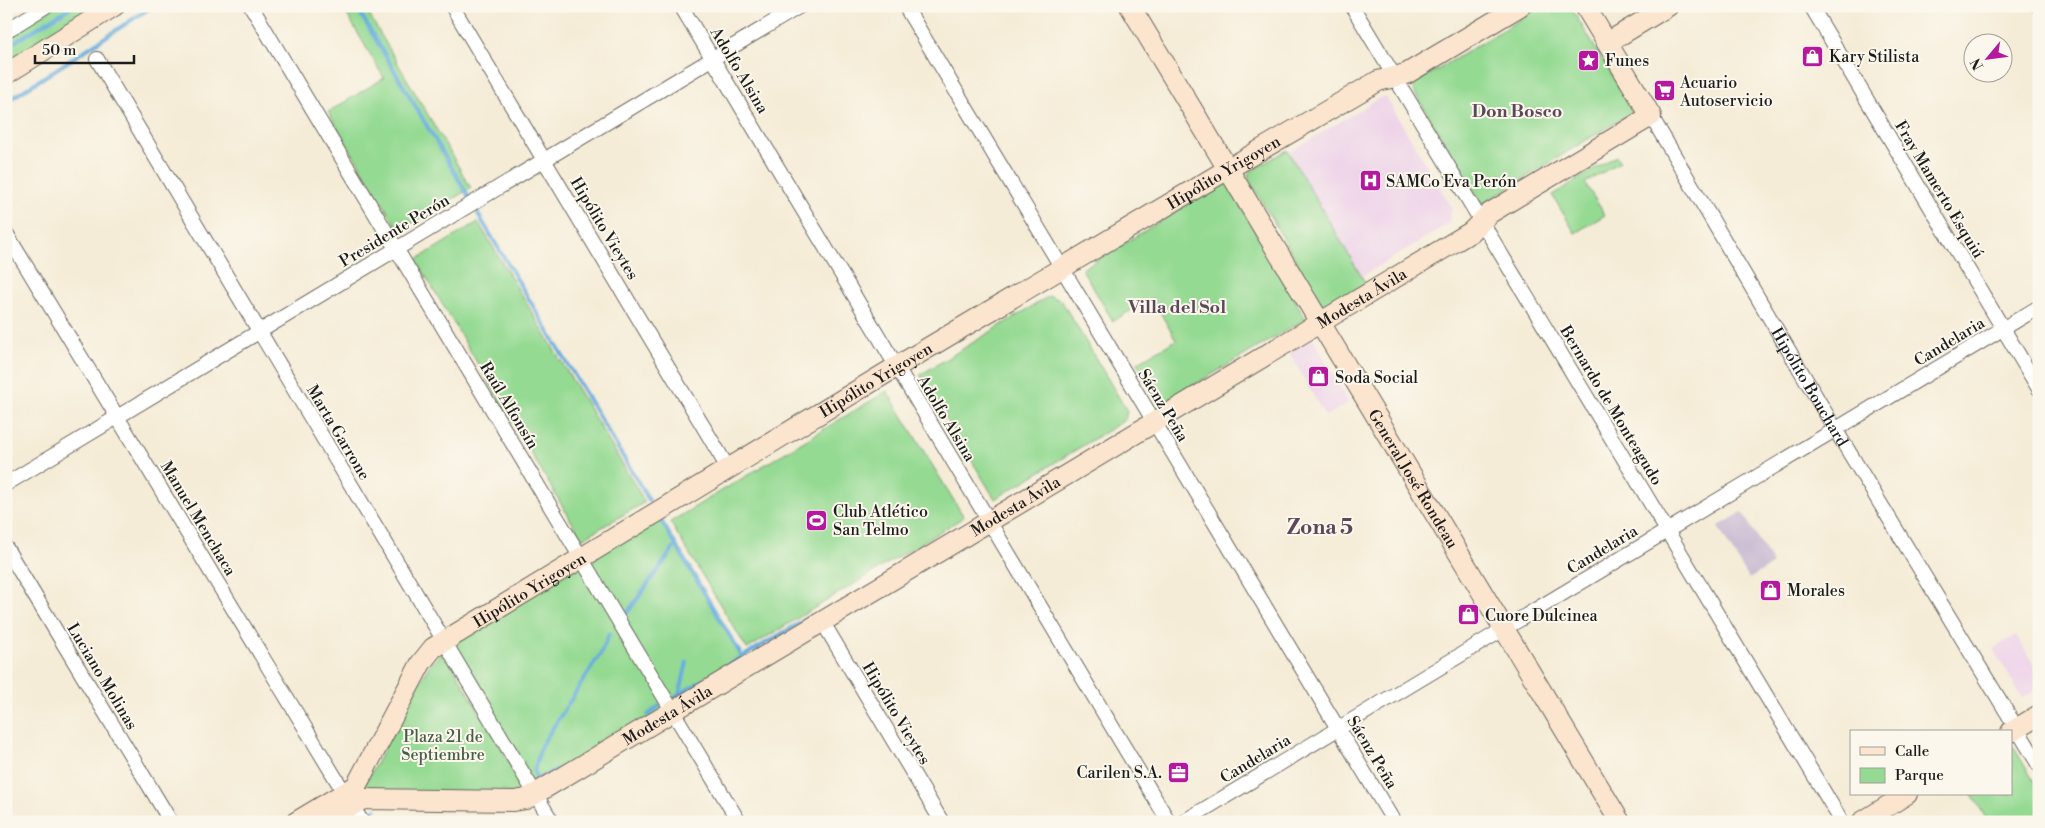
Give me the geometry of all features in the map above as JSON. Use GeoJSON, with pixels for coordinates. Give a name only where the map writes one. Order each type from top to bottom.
{"type":"FeatureCollection","features":[{"type":"Feature","properties":{"kind":"street"},"geometry":{"type":"LineString","coordinates":[[6,31],[46,6]]}},
{"type":"Feature","properties":{"kind":"street"},"geometry":{"type":"LineString","coordinates":[[6,74],[114,6]]}},
{"type":"Feature","properties":{"kind":"street","name":"Raúl Alfonsín"},"geometry":{"type":"LineString","coordinates":[[251,6],[739,822]]}},
{"type":"Feature","properties":{"kind":"street","name":"Hipólito Vieytes"},"geometry":{"type":"LineString","coordinates":[[452,6],[728,468]]}},
{"type":"Feature","properties":{"kind":"street","name":"Adolfo Alsina"},"geometry":{"type":"LineString","coordinates":[[681,6],[1169,822]]}},
{"type":"Feature","properties":{"kind":"street","name":"Presidente Perón"},"geometry":{"type":"LineString","coordinates":[[6,484],[800,6]]}},
{"type":"Feature","properties":{"kind":"street","name":"Sáenz Peña"},"geometry":{"type":"LineString","coordinates":[[905,6],[1394,822]]}},
{"type":"Feature","properties":{"kind":"street","name":"General José Rondeau"},"geometry":{"type":"LineString","coordinates":[[1130,6],[1620,822]]}},
{"type":"Feature","properties":{"kind":"street","name":"Bernardo de Monteagudo"},"geometry":{"type":"LineString","coordinates":[[1352,6],[1842,822]]}},
{"type":"Feature","properties":{"kind":"street","name":"Hipólito Yrigoyen"},"geometry":{"type":"LineString","coordinates":[[353,807],[356,786],[421,663],[433,648],[728,468],[1228,168],[1378,81],[1406,74],[1520,6]]}},
{"type":"Feature","properties":{"kind":"street","name":"Hipólito Bouchard"},"geometry":{"type":"LineString","coordinates":[[1585,6],[2014,730],[2039,765]]}},
{"type":"Feature","properties":{"kind":"street"},"geometry":{"type":"LineString","coordinates":[[1607,43],[1668,6]]}},
{"type":"Feature","properties":{"kind":"street","name":"Fray Mamerto Esquiú"},"geometry":{"type":"LineString","coordinates":[[1811,6],[2039,389]]}},
{"type":"Feature","properties":{"kind":"street","name":"Marta Garrone"},"geometry":{"type":"LineString","coordinates":[[97,59],[552,822]]}},
{"type":"Feature","properties":{"kind":"street","name":"Modesta Ávila"},"geometry":{"type":"LineString","coordinates":[[353,807],[363,799],[514,801],[535,794],[1471,232],[1490,213],[1650,116]]}},
{"type":"Feature","properties":{"kind":"street","name":"Manuel Menchaca"},"geometry":{"type":"LineString","coordinates":[[6,233],[353,807]]}},
{"type":"Feature","properties":{"kind":"street","name":"Candelaria"},"geometry":{"type":"LineString","coordinates":[[1184,822],[2039,307]]}},
{"type":"Feature","properties":{"kind":"street","name":"Luciano Molinas"},"geometry":{"type":"LineString","coordinates":[[6,548],[171,822]]}},
{"type":"Feature","properties":{"kind":"street","name":"Hipólito Vieytes"},"geometry":{"type":"LineString","coordinates":[[822,621],[942,822]]}},
{"type":"Feature","properties":{"kind":"street"},"geometry":{"type":"LineString","coordinates":[[2014,730],[2039,715]]}},
{"type":"Feature","properties":{"kind":"street"},"geometry":{"type":"LineString","coordinates":[[1862,822],[1904,796]]}},
{"type":"Feature","properties":{"kind":"street","name":"Hipólito Yrigoyen"},"geometry":{"type":"LineString","coordinates":[[296,822],[353,807]]}},
{"type":"Feature","properties":{"kind":"street","name":"Hipólito Yrigoyen"},"geometry":{"type":"LineString","coordinates":[[325,822],[353,807]]}},
{"type":"Feature","properties":{"kind":"shaded area","name":"SAMCo Eva Perón"},"geometry":{"type":"Polygon","coordinates":[[[1381,97],[1386,97],[1452,208],[1448,224],[1362,276],[1288,153],[1381,97]]]}},
{"type":"Feature","properties":{"kind":"shaded area","name":"Soda Social"},"geometry":{"type":"Polygon","coordinates":[[[1313,338],[1349,403],[1325,416],[1289,352],[1313,338]]]}},
{"type":"Feature","properties":{"kind":"shaded area"},"geometry":{"type":"Polygon","coordinates":[[[1742,512],[1773,564],[1749,579],[1718,527],[1742,512]]]}},
{"type":"Feature","properties":{"kind":"shaded area"},"geometry":{"type":"Polygon","coordinates":[[[2016,635],[2039,674],[2039,688],[2022,698],[1993,649],[2016,635]]]}},
{"type":"Feature","properties":{"kind":"green space"},"geometry":{"type":"Polygon","coordinates":[[[55,6],[103,6],[6,63],[6,37],[55,6]]]}},
{"type":"Feature","properties":{"kind":"green space"},"geometry":{"type":"Polygon","coordinates":[[[342,6],[364,6],[471,188],[399,231],[328,112],[384,78],[342,6]]]}},
{"type":"Feature","properties":{"kind":"green space"},"geometry":{"type":"Polygon","coordinates":[[[1542,6],[1570,6],[1631,107],[1631,113],[1482,204],[1413,90],[1414,84],[1542,6]]]}},
{"type":"Feature","properties":{"kind":"green space"},"geometry":{"type":"Polygon","coordinates":[[[1287,150],[1366,284],[1327,308],[1323,306],[1248,178],[1249,172],[1287,150]]]}},
{"type":"Feature","properties":{"kind":"green space"},"geometry":{"type":"Polygon","coordinates":[[[1616,156],[1620,162],[1585,183],[1605,215],[1575,233],[1552,195],[1616,156]]]}},
{"type":"Feature","properties":{"kind":"green space"},"geometry":{"type":"Polygon","coordinates":[[[1226,181],[1306,319],[1162,404],[1137,363],[1176,340],[1152,298],[1113,321],[1082,269],[1226,181]]]}},
{"type":"Feature","properties":{"kind":"green space"},"geometry":{"type":"Polygon","coordinates":[[[478,222],[645,502],[582,539],[416,260],[478,222]]]}},
{"type":"Feature","properties":{"kind":"green space"},"geometry":{"type":"Polygon","coordinates":[[[1049,296],[1061,300],[1127,411],[1125,420],[995,499],[920,375],[1049,296]]]}},
{"type":"Feature","properties":{"kind":"green space","name":"Club Atlético San Telmo"},"geometry":{"type":"Polygon","coordinates":[[[887,391],[964,517],[747,649],[670,522],[887,391]]]}},
{"type":"Feature","properties":{"kind":"green space"},"geometry":{"type":"Polygon","coordinates":[[[656,512],[748,666],[535,794],[444,641],[656,512]]]}},
{"type":"Feature","properties":{"kind":"green space","name":"Plaza 21 de Septiembre"},"geometry":{"type":"Polygon","coordinates":[[[444,651],[527,793],[367,794],[364,786],[430,664],[444,651]]]}},
{"type":"Feature","properties":{"kind":"green space"},"geometry":{"type":"Polygon","coordinates":[[[2012,746],[2039,790],[2039,814],[2026,822],[1988,822],[1973,796],[2012,796],[2012,746]]]}},
{"type":"Feature","properties":{"kind":"waterway"},"geometry":{"type":"LineString","coordinates":[[6,47],[73,6]]}},
{"type":"Feature","properties":{"kind":"waterway"},"geometry":{"type":"LineString","coordinates":[[6,102],[153,6]]}},
{"type":"Feature","properties":{"kind":"waterway"},"geometry":{"type":"LineString","coordinates":[[356,6],[469,197]]}},
{"type":"Feature","properties":{"kind":"waterway"},"geometry":{"type":"LineString","coordinates":[[478,214],[649,500]]}},
{"type":"Feature","properties":{"kind":"waterway"},"geometry":{"type":"LineString","coordinates":[[662,522],[743,658]]}},
{"type":"Feature","properties":{"kind":"waterway"},"geometry":{"type":"LineString","coordinates":[[627,613],[676,545]]}},
{"type":"Feature","properties":{"kind":"waterway"},"geometry":{"type":"LineString","coordinates":[[678,695],[810,617]]}},
{"type":"Feature","properties":{"kind":"waterway"},"geometry":{"type":"LineString","coordinates":[[538,782],[534,771],[541,746],[601,653],[609,634]]}},
{"type":"Feature","properties":{"kind":"waterway"},"geometry":{"type":"LineString","coordinates":[[675,698],[680,692],[687,662]]}},
{"type":"Feature","properties":{"kind":"waterway"},"geometry":{"type":"LineString","coordinates":[[648,715],[659,706]]}},
{"type":"Feature","properties":{"kind":"waterway"},"geometry":{"type":"LineString","coordinates":[[538,779],[556,770]]}},
{"type":"Feature","properties":{"kind":"waterway"},"geometry":{"type":"LineString","coordinates":[[493,811],[521,811],[532,807]]}},
{"type":"Feature","properties":{"kind":"waterway"},"geometry":{"type":"LineString","coordinates":[[367,813],[376,809]]}},
{"type":"Feature","properties":{"kind":"place","name":"Kary Stilista"},"geometry":{"type":"Point","coordinates":[1813,56]}},
{"type":"Feature","properties":{"kind":"place","name":"Funes"},"geometry":{"type":"Point","coordinates":[1589,60]}},
{"type":"Feature","properties":{"kind":"place","name":"Acuario Autoservicio"},"geometry":{"type":"Point","coordinates":[1664,91]}},
{"type":"Feature","properties":{"kind":"place","name":"SAMCo Eva Perón"},"geometry":{"type":"Point","coordinates":[1370,181]}},
{"type":"Feature","properties":{"kind":"place","name":"Soda Social"},"geometry":{"type":"Point","coordinates":[1319,377]}},
{"type":"Feature","properties":{"kind":"place","name":"Club Atlético San Telmo"},"geometry":{"type":"Point","coordinates":[817,520]}},
{"type":"Feature","properties":{"kind":"place","name":"Morales"},"geometry":{"type":"Point","coordinates":[1771,590]}},
{"type":"Feature","properties":{"kind":"place","name":"Cuore Dulcinea"},"geometry":{"type":"Point","coordinates":[1469,615]}},
{"type":"Feature","properties":{"kind":"place","name":"Carilen S.A."},"geometry":{"type":"Point","coordinates":[1178,772]}},
{"type":"Feature","properties":{"kind":"district","name":"Don Bosco"},"geometry":{"type":"Point","coordinates":[1517,111]}},
{"type":"Feature","properties":{"kind":"district","name":"Villa del Sol"},"geometry":{"type":"Point","coordinates":[1177,307]}},
{"type":"Feature","properties":{"kind":"district","name":"Zona 5"},"geometry":{"type":"Point","coordinates":[1320,527]}}]}
